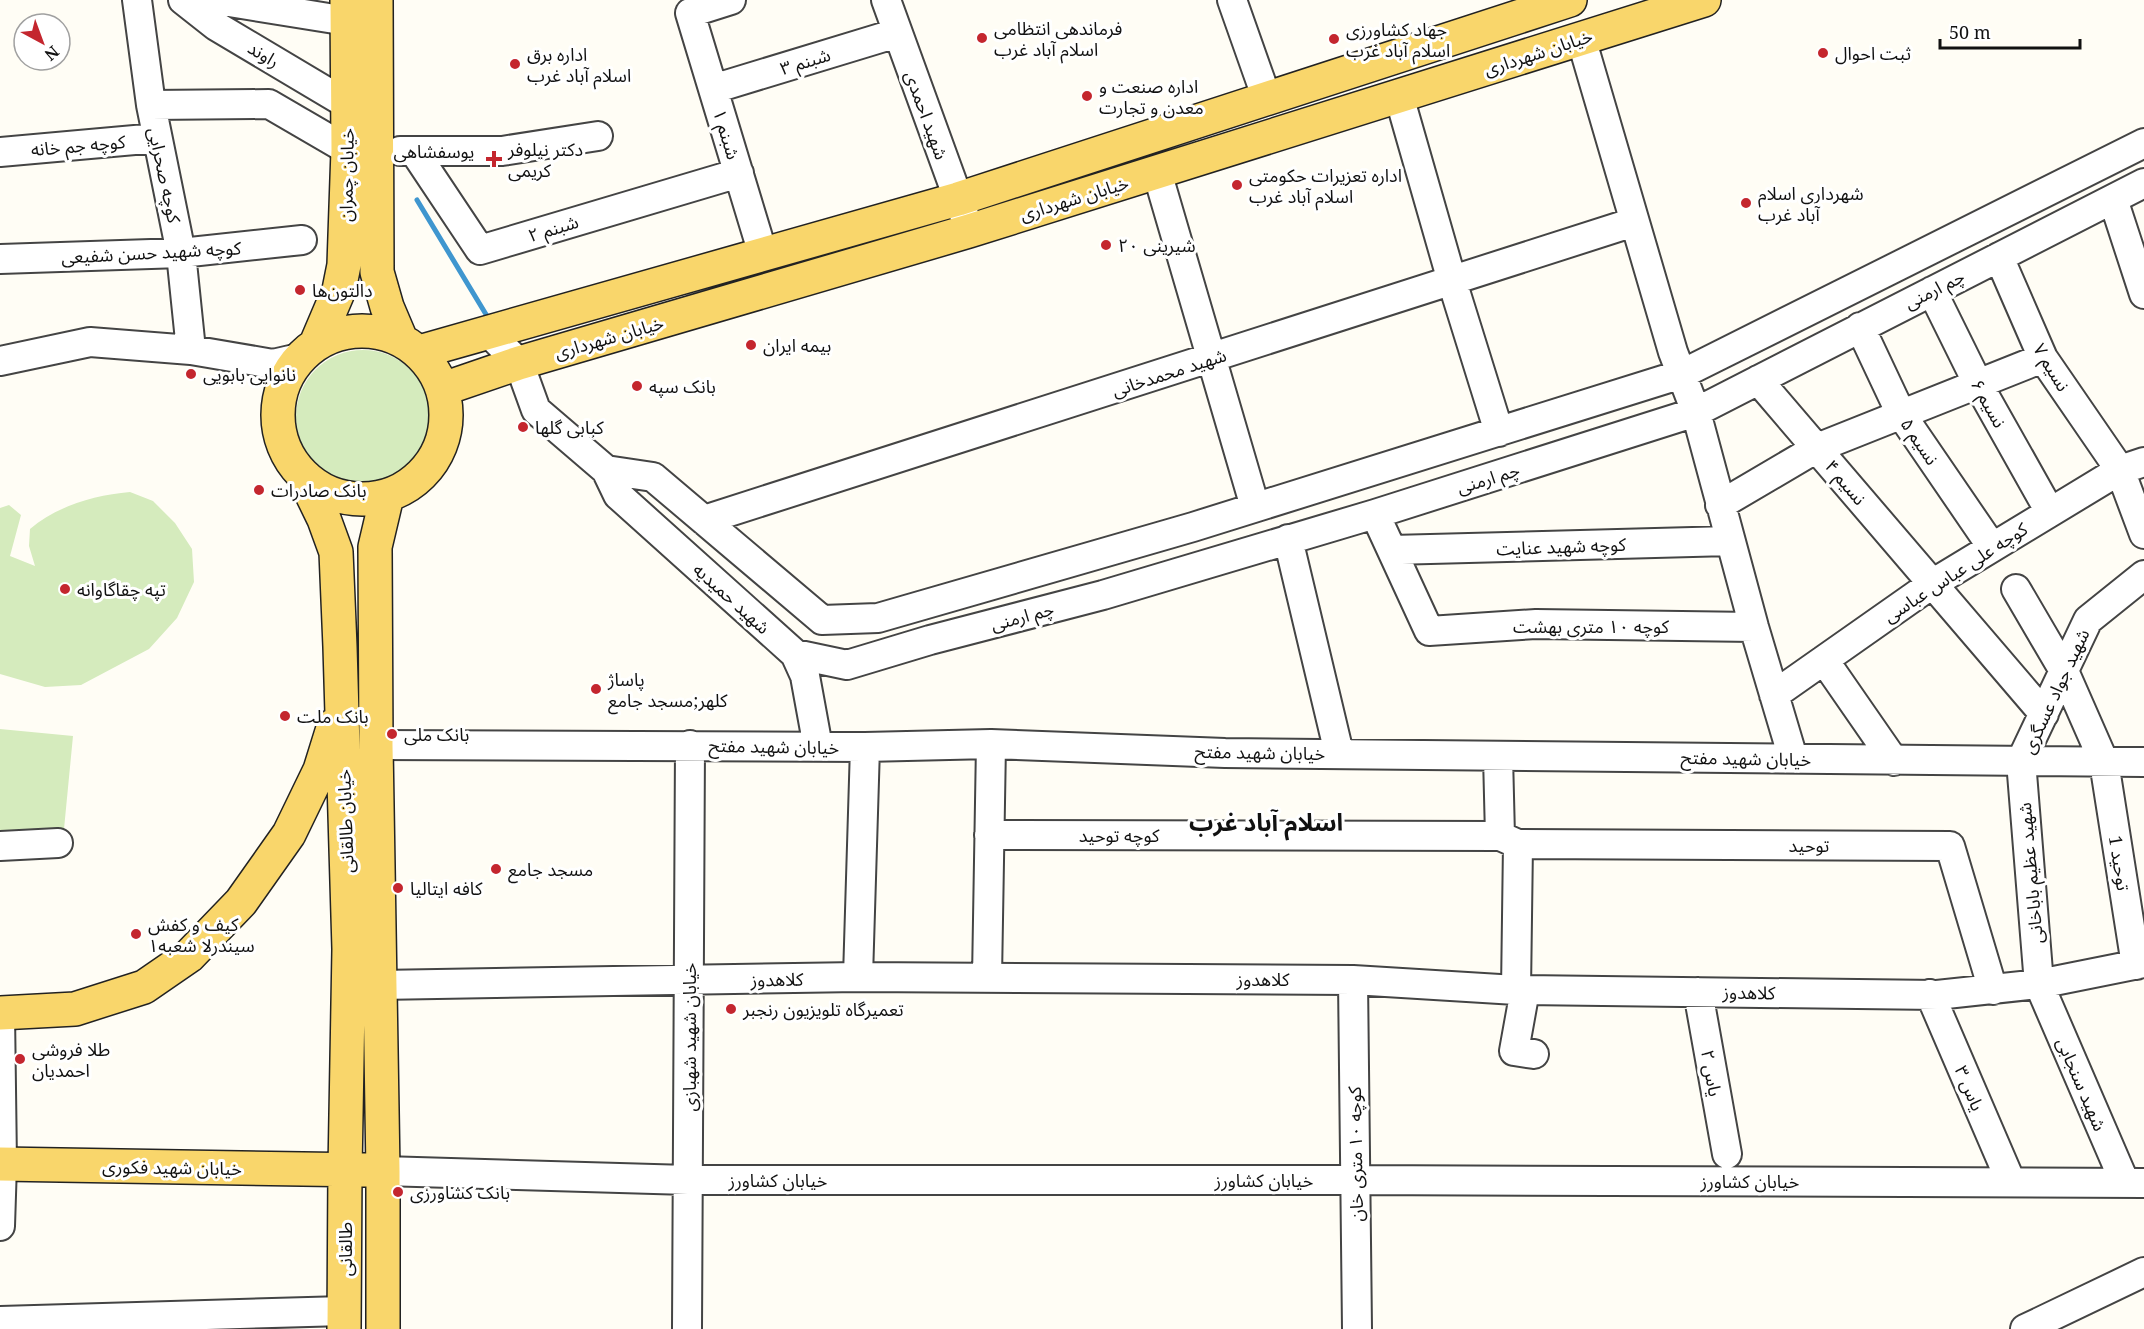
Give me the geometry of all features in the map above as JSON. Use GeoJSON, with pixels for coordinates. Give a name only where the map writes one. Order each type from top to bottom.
{"type":"FeatureCollection","features":[{"type":"Feature","properties":{"kind":"main road","name":"خیابان چمران"},"geometry":{"type":"LineString","coordinates":[[307,351],[339,290],[362,150],[376,0]]}},
{"type":"Feature","properties":{"kind":"main road","name":"خیابان شهرداری"},"geometry":{"type":"LineString","coordinates":[[410,346],[489,333],[958,199],[1570,0]]}},
{"type":"Feature","properties":{"kind":"main road","name":"خیابان شهرداری"},"geometry":{"type":"LineString","coordinates":[[443,389],[519,363],[969,231],[1704,0]]}},
{"type":"Feature","properties":{"kind":"main road","name":"خیابان چمران"},"geometry":{"type":"LineString","coordinates":[[347,11],[347,104],[362,150],[377,272],[387,306],[410,346]]}},
{"type":"Feature","properties":{"kind":"main road"},"geometry":{"type":"LineString","coordinates":[[358,330],[380,332],[410,346],[433,369],[443,389],[447,411],[445,433],[437,454],[424,472],[407,487],[387,496],[366,500],[343,498],[322,491],[304,478],[290,461],[281,441],[277,420],[279,398],[286,376],[307,351],[336,334],[358,330]]}},
{"type":"Feature","properties":{"kind":"main road","name":"خیابان طالقانی"},"geometry":{"type":"LineString","coordinates":[[304,478],[324,519],[336,552],[349,949],[345,1170]]}},
{"type":"Feature","properties":{"kind":"main road","name":"خیابان طالقانی"},"geometry":{"type":"LineString","coordinates":[[383,1171],[375,547],[387,496]]}},
{"type":"Feature","properties":{"kind":"main road"},"geometry":{"type":"LineString","coordinates":[[338,592],[344,585],[360,580],[369,584],[375,594]]}},
{"type":"Feature","properties":{"kind":"main road"},"geometry":{"type":"LineString","coordinates":[[0,1012],[75,1009],[144,987],[189,956],[241,902],[289,834],[320,770],[342,704]]}},
{"type":"Feature","properties":{"kind":"main road","name":"خیابان شهید فکوری"},"geometry":{"type":"LineString","coordinates":[[1,1164],[383,1171]]}},
{"type":"Feature","properties":{"kind":"main road","name":"طالقانی"},"geometry":{"type":"LineString","coordinates":[[344,1320],[345,1170]]}},
{"type":"Feature","properties":{"kind":"main road"},"geometry":{"type":"LineString","coordinates":[[383,1171],[383,1329]]}},
{"type":"Feature","properties":{"kind":"street","name":"کوچه صحرایی"},"geometry":{"type":"LineString","coordinates":[[137,0],[156,138],[181,253],[191,350]]}},
{"type":"Feature","properties":{"kind":"street","name":"راوند"},"geometry":{"type":"LineString","coordinates":[[183,0],[216,26],[347,104]]}},
{"type":"Feature","properties":{"kind":"street"},"geometry":{"type":"LineString","coordinates":[[217,0],[347,11]]}},
{"type":"Feature","properties":{"kind":"street","name":"شبنم ۱"},"geometry":{"type":"LineString","coordinates":[[731,0],[690,14],[763,254]]}},
{"type":"Feature","properties":{"kind":"street","name":"شهید احمدی"},"geometry":{"type":"LineString","coordinates":[[886,0],[969,231]]}},
{"type":"Feature","properties":{"kind":"street"},"geometry":{"type":"LineString","coordinates":[[1232,0],[1267,99]]}},
{"type":"Feature","properties":{"kind":"street","name":"شبنم ۳"},"geometry":{"type":"LineString","coordinates":[[713,89],[897,33]]}},
{"type":"Feature","properties":{"kind":"street"},"geometry":{"type":"LineString","coordinates":[[1581,38],[1673,352],[1696,412],[1754,627],[1793,758]]}},
{"type":"Feature","properties":{"kind":"street"},"geometry":{"type":"LineString","coordinates":[[1399,96],[1452,281],[1499,432]]}},
{"type":"Feature","properties":{"kind":"street"},"geometry":{"type":"LineString","coordinates":[[151,105],[269,104],[362,150]]}},
{"type":"Feature","properties":{"kind":"street","name":"یوسفشاهی"},"geometry":{"type":"LineString","coordinates":[[362,150],[502,151],[598,136]]}},
{"type":"Feature","properties":{"kind":"street","name":"کوچه جم خانه"},"geometry":{"type":"LineString","coordinates":[[0,152],[156,138]]}},
{"type":"Feature","properties":{"kind":"street","name":"چم ارمنی"},"geometry":{"type":"LineString","coordinates":[[822,620],[878,618],[1255,507],[1682,374],[2144,143]]}},
{"type":"Feature","properties":{"kind":"street","name":"شبنم ۲"},"geometry":{"type":"LineString","coordinates":[[414,151],[480,250],[739,173]]}},
{"type":"Feature","properties":{"kind":"street"},"geometry":{"type":"LineString","coordinates":[[1157,172],[1255,507]]}},
{"type":"Feature","properties":{"kind":"street","name":"چم ارمنی"},"geometry":{"type":"LineString","coordinates":[[795,654],[847,665],[930,640],[1103,595],[1375,513],[1696,412],[1999,257],[2125,210],[2144,183]]}},
{"type":"Feature","properties":{"kind":"street"},"geometry":{"type":"LineString","coordinates":[[2125,210],[2144,294]]}},
{"type":"Feature","properties":{"kind":"street","name":"شهید محمدخانی"},"geometry":{"type":"LineString","coordinates":[[704,520],[1634,222]]}},
{"type":"Feature","properties":{"kind":"street","name":"کوچه شهید حسن شفیعی"},"geometry":{"type":"LineString","coordinates":[[0,259],[181,253],[302,240]]}},
{"type":"Feature","properties":{"kind":"street","name":"نسیم ۷"},"geometry":{"type":"LineString","coordinates":[[1999,257],[2043,358],[2132,466],[2144,534]]}},
{"type":"Feature","properties":{"kind":"street","name":"نسیم ۶"},"geometry":{"type":"LineString","coordinates":[[1932,291],[1978,384],[2050,512]]}},
{"type":"Feature","properties":{"kind":"street","name":"نسیم ۵"},"geometry":{"type":"LineString","coordinates":[[1860,327],[1901,414],[1992,547]]}},
{"type":"Feature","properties":{"kind":"street"},"geometry":{"type":"LineString","coordinates":[[489,333],[519,363]]}},
{"type":"Feature","properties":{"kind":"street"},"geometry":{"type":"LineString","coordinates":[[0,361],[90,342],[191,350],[273,364],[307,351]]}},
{"type":"Feature","properties":{"kind":"street"},"geometry":{"type":"LineString","coordinates":[[1720,505],[1817,448],[2043,358]]}},
{"type":"Feature","properties":{"kind":"street","name":"شهید حمیدیه"},"geometry":{"type":"LineString","coordinates":[[519,363],[536,410],[606,470],[618,495],[795,654],[805,676],[818,747]]}},
{"type":"Feature","properties":{"kind":"street","name":"نسیم ۴"},"geometry":{"type":"LineString","coordinates":[[1758,380],[2043,714]]}},
{"type":"Feature","properties":{"kind":"street","name":"کوچه علی عباس عباسی"},"geometry":{"type":"LineString","coordinates":[[1774,695],[1932,584],[2050,512],[2132,466]]}},
{"type":"Feature","properties":{"kind":"street"},"geometry":{"type":"LineString","coordinates":[[606,470],[653,477],[822,620],[795,654]]}},
{"type":"Feature","properties":{"kind":"street"},"geometry":{"type":"LineString","coordinates":[[1375,513],[1392,550]]}},
{"type":"Feature","properties":{"kind":"street"},"geometry":{"type":"LineString","coordinates":[[1288,539],[1339,753]]}},
{"type":"Feature","properties":{"kind":"street","name":"کوچه شهید عنایت"},"geometry":{"type":"LineString","coordinates":[[1392,550],[1730,541]]}},
{"type":"Feature","properties":{"kind":"street","name":"کوچه ۱۰ متری بهشت"},"geometry":{"type":"LineString","coordinates":[[1392,550],[1429,631],[1536,624],[1754,627]]}},
{"type":"Feature","properties":{"kind":"street","name":"شهید جواد عسگری"},"geometry":{"type":"LineString","coordinates":[[2021,761],[2088,621],[2144,574]]}},
{"type":"Feature","properties":{"kind":"street","name":"توحید 1"},"geometry":{"type":"LineString","coordinates":[[2016,589],[2064,671],[2104,762],[2140,964]]}},
{"type":"Feature","properties":{"kind":"street"},"geometry":{"type":"LineString","coordinates":[[1824,660],[1894,761]]}},
{"type":"Feature","properties":{"kind":"street"},"geometry":{"type":"LineString","coordinates":[[987,978],[991,744]]}},
{"type":"Feature","properties":{"kind":"street","name":"خیابان شهید مفتح"},"geometry":{"type":"LineString","coordinates":[[376,745],[865,747],[991,744],[1225,753],[2144,762]]}},
{"type":"Feature","properties":{"kind":"street","name":"خیابان شهید شهبازی"},"geometry":{"type":"LineString","coordinates":[[687,1329],[690,745]]}},
{"type":"Feature","properties":{"kind":"street"},"geometry":{"type":"LineString","coordinates":[[858,977],[865,747]]}},
{"type":"Feature","properties":{"kind":"street"},"geometry":{"type":"LineString","coordinates":[[1498,756],[1509,840],[1521,990],[1515,1051],[1534,1054]]}},
{"type":"Feature","properties":{"kind":"street","name":"شهید عظیم باباخانی"},"geometry":{"type":"LineString","coordinates":[[2021,761],[2039,984]]}},
{"type":"Feature","properties":{"kind":"street","name":"کوچه توحید"},"geometry":{"type":"LineString","coordinates":[[989,835],[1509,840]]}},
{"type":"Feature","properties":{"kind":"street","name":"توحید"},"geometry":{"type":"LineString","coordinates":[[1509,840],[1950,846],[1993,990]]}},
{"type":"Feature","properties":{"kind":"street"},"geometry":{"type":"LineString","coordinates":[[0,846],[58,843]]}},
{"type":"Feature","properties":{"kind":"street","name":"کلاهدوز"},"geometry":{"type":"LineString","coordinates":[[379,985],[858,977],[1353,980],[1521,990],[1930,994],[2039,984],[2140,964]]}},
{"type":"Feature","properties":{"kind":"street","name":"کوچه ۱۰ متری خان"},"geometry":{"type":"LineString","coordinates":[[1353,980],[1357,1329]]}},
{"type":"Feature","properties":{"kind":"street","name":"شهید سنجابی"},"geometry":{"type":"LineString","coordinates":[[2039,984],[2138,1187]]}},
{"type":"Feature","properties":{"kind":"street","name":"یاس ۲"},"geometry":{"type":"LineString","coordinates":[[1698,992],[1727,1154]]}},
{"type":"Feature","properties":{"kind":"street","name":"یاس ۳"},"geometry":{"type":"LineString","coordinates":[[1930,994],[2011,1182]]}},
{"type":"Feature","properties":{"kind":"street"},"geometry":{"type":"LineString","coordinates":[[0,1012],[0,1226]]}},
{"type":"Feature","properties":{"kind":"street","name":"خیابان کشاورز"},"geometry":{"type":"LineString","coordinates":[[383,1171],[688,1180],[2011,1182],[2138,1187]]}},
{"type":"Feature","properties":{"kind":"street"},"geometry":{"type":"LineString","coordinates":[[2026,1329],[2144,1272]]}},
{"type":"Feature","properties":{"kind":"street"},"geometry":{"type":"LineString","coordinates":[[0,1321],[344,1320]]}},
{"type":"Feature","properties":{"kind":"green space"},"geometry":{"type":"Polygon","coordinates":[[[363,350],[388,356],[410,370],[424,392],[430,417],[424,442],[410,464],[388,478],[363,484],[338,478],[316,464],[302,442],[296,417],[302,392],[316,370],[338,356],[363,350]]]}},
{"type":"Feature","properties":{"kind":"green space"},"geometry":{"type":"Polygon","coordinates":[[[130,492],[153,501],[175,523],[192,549],[194,582],[177,618],[149,649],[81,685],[45,687],[0,674],[0,508],[9,505],[21,515],[10,556],[35,566],[29,546],[30,529],[52,514],[77,503],[130,492]]]}},
{"type":"Feature","properties":{"kind":"green space"},"geometry":{"type":"Polygon","coordinates":[[[0,729],[73,736],[64,829],[0,832],[0,729]]]}},
{"type":"Feature","properties":{"kind":"waterway"},"geometry":{"type":"LineString","coordinates":[[417,200],[490,321]]}},
{"type":"Feature","properties":{"kind":"place","name":"فرماندهی انتظامی اسلام آباد غرب"},"geometry":{"type":"Point","coordinates":[982,38]}},
{"type":"Feature","properties":{"kind":"place","name":"جهاد کشاورزی اسلام آباد غرب"},"geometry":{"type":"Point","coordinates":[1334,39]}},
{"type":"Feature","properties":{"kind":"place","name":"ثبت احوال"},"geometry":{"type":"Point","coordinates":[1823,53]}},
{"type":"Feature","properties":{"kind":"place","name":"اداره برق اسلام آباد غرب"},"geometry":{"type":"Point","coordinates":[515,64]}},
{"type":"Feature","properties":{"kind":"place","name":"اداره صنعت و معدن و تجارت"},"geometry":{"type":"Point","coordinates":[1087,96]}},
{"type":"Feature","properties":{"kind":"place","name":"دکتر نیلوفر کریمی"},"geometry":{"type":"Point","coordinates":[494,159]}},
{"type":"Feature","properties":{"kind":"place","name":"اداره تعزیرات حکومتی اسلام آباد غرب"},"geometry":{"type":"Point","coordinates":[1237,185]}},
{"type":"Feature","properties":{"kind":"place","name":"شهرداری اسلام آباد غرب"},"geometry":{"type":"Point","coordinates":[1746,203]}},
{"type":"Feature","properties":{"kind":"place","name":"شیرینی ۲۰"},"geometry":{"type":"Point","coordinates":[1106,245]}},
{"type":"Feature","properties":{"kind":"place","name":"دالتون‌ها"},"geometry":{"type":"Point","coordinates":[300,290]}},
{"type":"Feature","properties":{"kind":"place","name":"بیمه ایران"},"geometry":{"type":"Point","coordinates":[751,345]}},
{"type":"Feature","properties":{"kind":"place","name":"نانوایی بابویی"},"geometry":{"type":"Point","coordinates":[191,374]}},
{"type":"Feature","properties":{"kind":"place","name":"بانک سپه"},"geometry":{"type":"Point","coordinates":[637,386]}},
{"type":"Feature","properties":{"kind":"place","name":"کبابی گلها"},"geometry":{"type":"Point","coordinates":[523,427]}},
{"type":"Feature","properties":{"kind":"place","name":"بانک صادرات"},"geometry":{"type":"Point","coordinates":[259,490]}},
{"type":"Feature","properties":{"kind":"place","name":"تپه چقاگاوانه"},"geometry":{"type":"Point","coordinates":[65,589]}},
{"type":"Feature","properties":{"kind":"place","name":"پاساژ کلهر;مسجد جامع"},"geometry":{"type":"Point","coordinates":[596,689]}},
{"type":"Feature","properties":{"kind":"place","name":"بانک ملت"},"geometry":{"type":"Point","coordinates":[285,716]}},
{"type":"Feature","properties":{"kind":"place","name":"بانک ملی"},"geometry":{"type":"Point","coordinates":[392,734]}},
{"type":"Feature","properties":{"kind":"place","name":"مسجد جامع"},"geometry":{"type":"Point","coordinates":[496,869]}},
{"type":"Feature","properties":{"kind":"place","name":"کافه ایتالیا"},"geometry":{"type":"Point","coordinates":[398,888]}},
{"type":"Feature","properties":{"kind":"place","name":"کیف و کفش سیندرلا شعبه۱"},"geometry":{"type":"Point","coordinates":[136,934]}},
{"type":"Feature","properties":{"kind":"place","name":"تعمیرگاه تلویزیون رنجبر"},"geometry":{"type":"Point","coordinates":[731,1009]}},
{"type":"Feature","properties":{"kind":"place","name":"طلا فروشی احمدیان"},"geometry":{"type":"Point","coordinates":[20,1059]}},
{"type":"Feature","properties":{"kind":"place","name":"بانک کشاورزی"},"geometry":{"type":"Point","coordinates":[398,1192]}},
{"type":"Feature","properties":{"kind":"district","name":"اسلام آباد غرب"},"geometry":{"type":"Point","coordinates":[1266,821]}}]}
